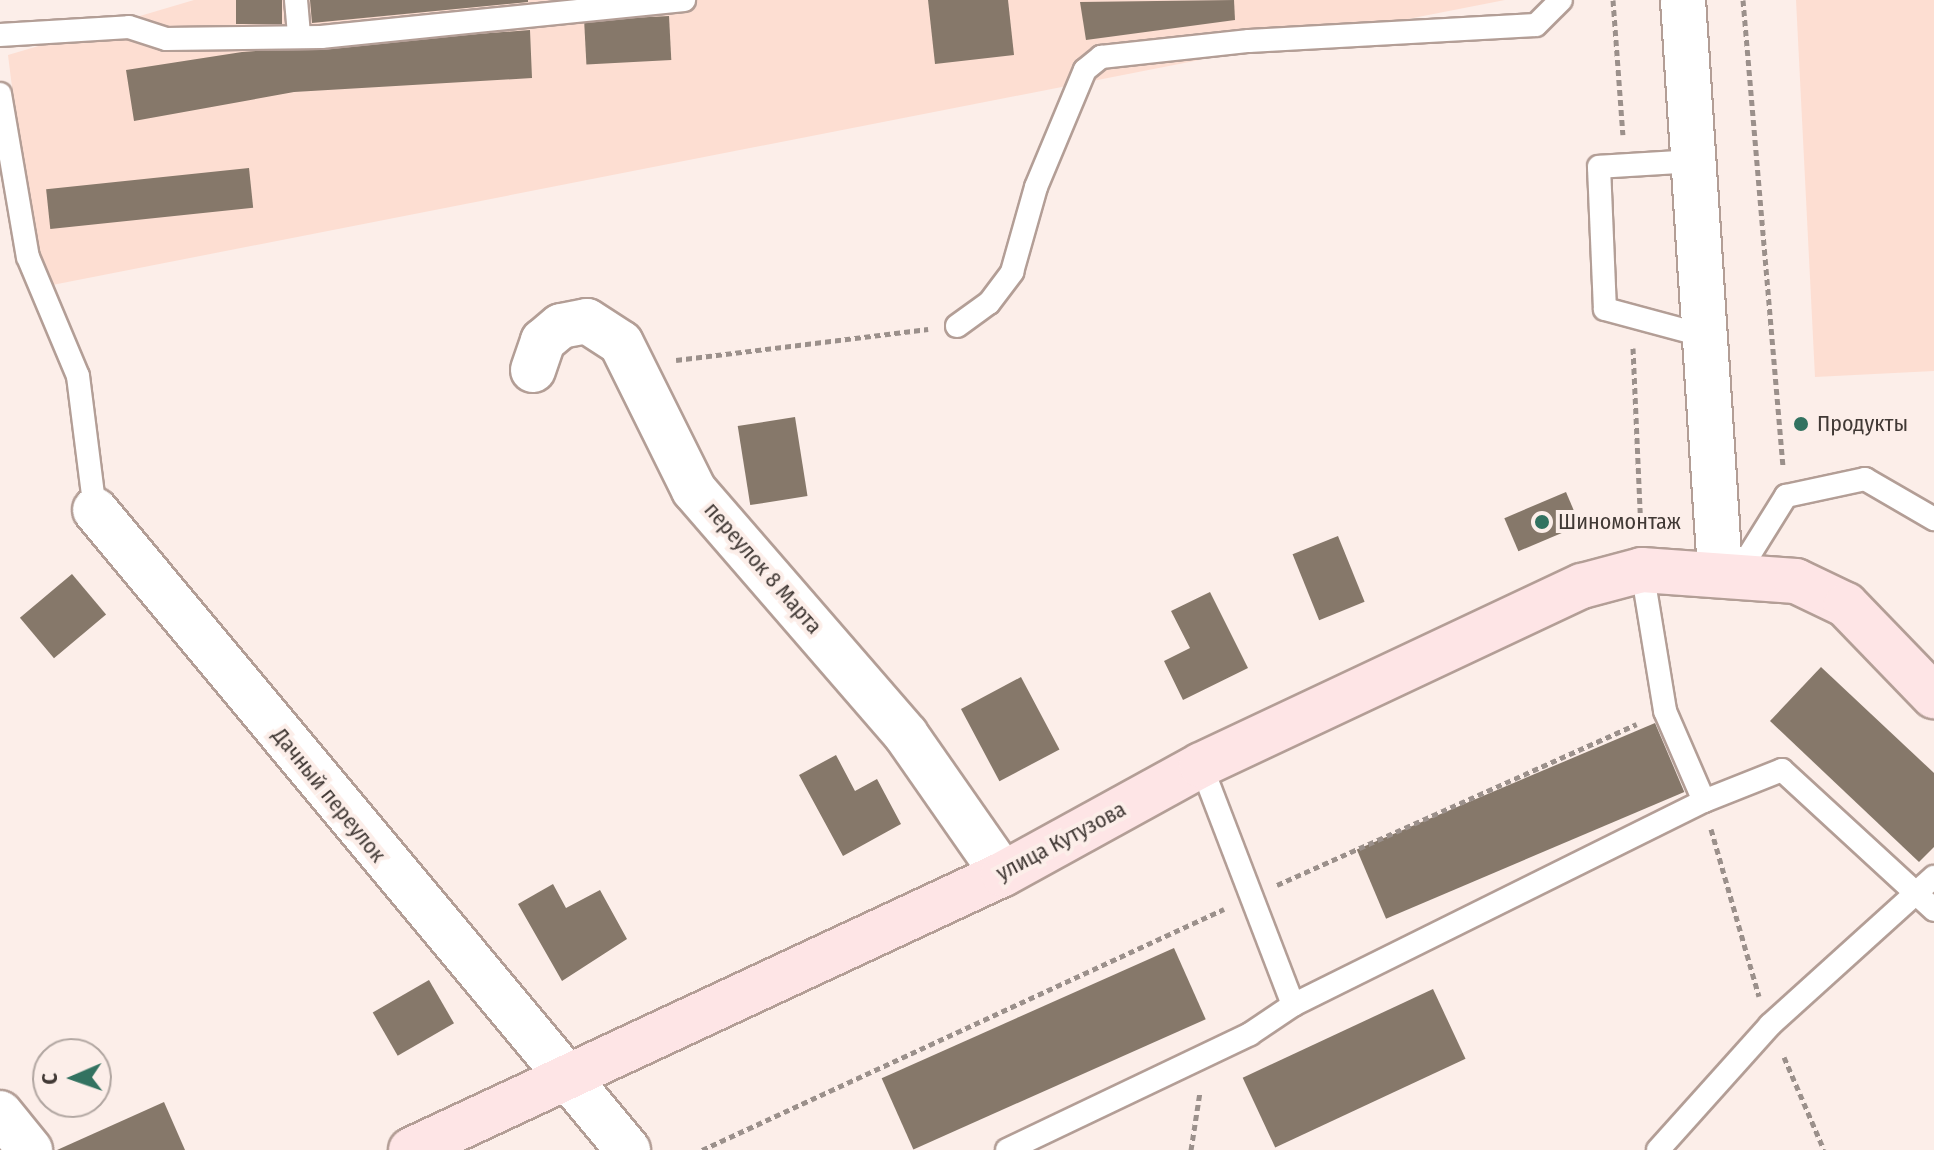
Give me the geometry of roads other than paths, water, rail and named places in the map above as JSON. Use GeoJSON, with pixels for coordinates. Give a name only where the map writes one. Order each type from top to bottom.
{"type":"FeatureCollection","features":[{"type":"Feature","properties":{"kind":"main road","name":"улица Кутузова"},"geometry":{"type":"LineString","coordinates":[[411,1150],[1003,874],[1201,765],[1582,586],[1642,570],[1729,572],[1796,581],[1846,605],[1929,684]]}},
{"type":"Feature","properties":{"kind":"street"},"geometry":{"type":"LineString","coordinates":[[1683,0],[1706,336],[1729,572]]}},
{"type":"Feature","properties":{"kind":"street","name":"переулок 8 Марта"},"geometry":{"type":"LineString","coordinates":[[533,370],[543,341],[561,326],[587,321],[621,343],[694,490],[906,735],[1003,874]]}},
{"type":"Feature","properties":{"kind":"street","name":"Дачный переулок"},"geometry":{"type":"LineString","coordinates":[[95,510],[563,1080],[628,1150]]}},
{"type":"Feature","properties":{"kind":"street"},"geometry":{"type":"LineString","coordinates":[[0,1113],[30,1150]]}},
{"type":"Feature","properties":{"kind":"lane"},"geometry":{"type":"LineString","coordinates":[[296,0],[299,32]]}},
{"type":"Feature","properties":{"kind":"lane"},"geometry":{"type":"LineString","coordinates":[[0,35],[129,27],[166,39],[299,32],[321,37],[483,10],[684,0]]}},
{"type":"Feature","properties":{"kind":"lane"},"geometry":{"type":"LineString","coordinates":[[957,326],[989,303],[1012,272],[1036,187],[1085,70],[1101,57],[1249,41],[1536,25],[1561,0]]}},
{"type":"Feature","properties":{"kind":"lane"},"geometry":{"type":"LineString","coordinates":[[0,94],[6,145],[28,257],[78,376],[95,510]]}},
{"type":"Feature","properties":{"kind":"lane"},"geometry":{"type":"LineString","coordinates":[[1696,161],[1599,167],[1605,309],[1706,336]]}},
{"type":"Feature","properties":{"kind":"lane"},"geometry":{"type":"LineString","coordinates":[[1729,572],[1786,496],[1865,479],[1934,519]]}},
{"type":"Feature","properties":{"kind":"lane"},"geometry":{"type":"LineString","coordinates":[[1642,570],[1665,711],[1704,801]]}},
{"type":"Feature","properties":{"kind":"lane"},"geometry":{"type":"LineString","coordinates":[[1201,765],[1249,897],[1293,1005]]}},
{"type":"Feature","properties":{"kind":"lane"},"geometry":{"type":"LineString","coordinates":[[1007,1150],[1205,1056],[1293,1005],[1704,801],[1782,770],[1934,910]]}},
{"type":"Feature","properties":{"kind":"lane"},"geometry":{"type":"LineString","coordinates":[[1658,1150],[1770,1025],[1934,877]]}},
{"type":"Feature","properties":{"kind":"place","name":"Продукты"},"geometry":{"type":"Point","coordinates":[1801,424]}},
{"type":"Feature","properties":{"kind":"place","name":"Шиномонтаж"},"geometry":{"type":"Point","coordinates":[1542,522]}}]}
